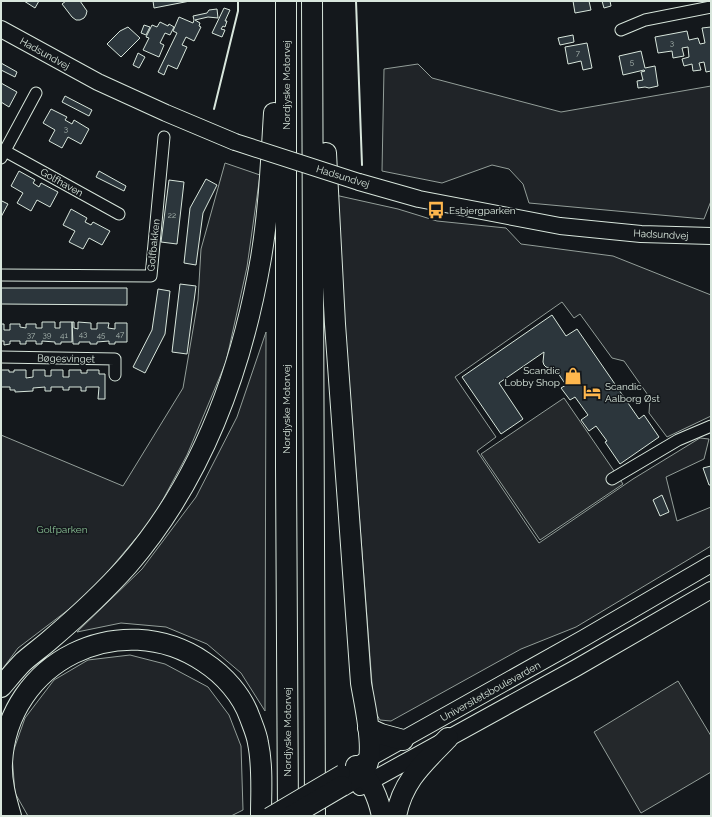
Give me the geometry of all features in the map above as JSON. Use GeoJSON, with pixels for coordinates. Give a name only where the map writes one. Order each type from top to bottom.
{"type":"FeatureCollection","features":[{"type":"Feature","properties":{"kind":"highway"},"geometry":{"type":"LineString","coordinates":[[1,687],[22,663],[102,594],[152,537],[173,505],[194,468],[217,418],[234,371],[250,316],[261,258],[270,182],[281,1]]}},
{"type":"Feature","properties":{"kind":"highway","name":"Nordjyske Motorvej"},"geometry":{"type":"LineString","coordinates":[[286,1],[288,816]]}},
{"type":"Feature","properties":{"kind":"highway"},"geometry":{"type":"LineString","coordinates":[[312,1],[315,816]]}},
{"type":"Feature","properties":{"kind":"highway"},"geometry":{"type":"LineString","coordinates":[[291,816],[355,776],[370,742],[361,684],[335,324],[325,140],[323,1]]}},
{"type":"Feature","properties":{"kind":"highway"},"geometry":{"type":"LineString","coordinates":[[11,816],[4,792],[2,763],[6,734],[17,708],[33,684],[55,664],[80,650],[107,641],[136,639],[165,643],[192,654],[216,670],[235,691],[250,716],[258,744],[261,772],[261,816]]}},
{"type":"Feature","properties":{"kind":"highway"},"geometry":{"type":"LineString","coordinates":[[368,728],[381,734],[402,740]]}},
{"type":"Feature","properties":{"kind":"highway"},"geometry":{"type":"LineString","coordinates":[[396,816],[404,791],[410,779],[418,768],[448,738]]}},
{"type":"Feature","properties":{"kind":"highway"},"geometry":{"type":"LineString","coordinates":[[355,776],[376,793],[382,816]]}},
{"type":"Feature","properties":{"kind":"main road","name":"Hadsundvej"},"geometry":{"type":"LineString","coordinates":[[1,29],[98,82],[166,113],[235,142],[359,182],[419,199],[560,226],[641,234],[711,236]]}},
{"type":"Feature","properties":{"kind":"main road","name":"Universitetsboulevarden"},"geometry":{"type":"LineString","coordinates":[[308,816],[355,776],[402,740],[584,638],[711,564]]}},
{"type":"Feature","properties":{"kind":"main road","name":"Universitetsboulevarden"},"geometry":{"type":"LineString","coordinates":[[269,816],[355,776],[448,738],[576,668],[711,590]]}},
{"type":"Feature","properties":{"kind":"street"},"geometry":{"type":"LineString","coordinates":[[621,30],[645,20],[711,7]]}},
{"type":"Feature","properties":{"kind":"street","name":"Golfhaven"},"geometry":{"type":"LineString","coordinates":[[36,93],[3,154],[119,214]]}},
{"type":"Feature","properties":{"kind":"street","name":"Golfbakken"},"geometry":{"type":"LineString","coordinates":[[1,275],[151,276],[164,137]]}},
{"type":"Feature","properties":{"kind":"street","name":"Bøgesvinget"},"geometry":{"type":"LineString","coordinates":[[1,357],[115,359],[115,375]]}},
{"type":"Feature","properties":{"kind":"street"},"geometry":{"type":"LineString","coordinates":[[612,479],[678,440],[711,426]]}},
{"type":"Feature","properties":{"kind":"green space"},"geometry":{"type":"Polygon","coordinates":[[[418,64],[432,78],[561,112],[711,86],[711,201],[704,219],[529,203],[523,184],[509,169],[492,165],[442,183],[382,171],[384,69],[418,64]]]}},
{"type":"Feature","properties":{"kind":"green space","name":"Golfparken"},"geometry":{"type":"Polygon","coordinates":[[[225,163],[260,175],[247,267],[226,362],[187,455],[153,518],[89,594],[18,648],[1,671],[1,435],[123,486],[183,388],[198,300],[201,249],[225,163]]]}},
{"type":"Feature","properties":{"kind":"green space"},"geometry":{"type":"Polygon","coordinates":[[[335,195],[398,209],[437,221],[506,228],[521,244],[613,256],[711,295],[711,416],[667,437],[649,413],[650,398],[624,361],[612,358],[580,314],[574,318],[562,302],[455,377],[496,437],[477,451],[539,543],[633,479],[700,438],[709,439],[704,459],[666,477],[677,521],[711,507],[711,546],[576,627],[521,649],[391,721],[380,720],[374,710],[335,195]]]}},
{"type":"Feature","properties":{"kind":"green space"},"geometry":{"type":"Polygon","coordinates":[[[266,332],[265,711],[241,673],[207,644],[166,627],[121,623],[77,632],[142,569],[196,497],[237,417],[266,332]]]}},
{"type":"Feature","properties":{"kind":"green space"},"geometry":{"type":"Polygon","coordinates":[[[130,655],[165,664],[208,687],[229,715],[241,746],[243,810],[231,816],[28,816],[15,793],[12,755],[25,718],[54,680],[88,660],[130,655]]]}},
{"type":"Feature","properties":{"kind":"shaded area"},"geometry":{"type":"Polygon","coordinates":[[[564,398],[623,484],[540,540],[481,454],[564,398]]]}},
{"type":"Feature","properties":{"kind":"shaded area"},"geometry":{"type":"Polygon","coordinates":[[[678,681],[711,736],[711,772],[641,813],[594,732],[678,681]]]}},
{"type":"Feature","properties":{"kind":"building"},"geometry":{"type":"Polygon","coordinates":[[[24,1],[39,1],[35,8],[24,1]]]}},
{"type":"Feature","properties":{"kind":"building"},"geometry":{"type":"Polygon","coordinates":[[[66,1],[80,1],[87,11],[84,18],[76,20],[72,17],[62,4],[66,1]]]}},
{"type":"Feature","properties":{"kind":"building"},"geometry":{"type":"Polygon","coordinates":[[[153,1],[190,1],[154,8],[153,1]]]}},
{"type":"Feature","properties":{"kind":"building"},"geometry":{"type":"Polygon","coordinates":[[[573,1],[589,1],[591,10],[575,13],[573,1]]]}},
{"type":"Feature","properties":{"kind":"building"},"geometry":{"type":"Polygon","coordinates":[[[602,1],[610,1],[611,6],[604,8],[602,1]]]}},
{"type":"Feature","properties":{"kind":"building"},"geometry":{"type":"Polygon","coordinates":[[[224,8],[230,10],[225,21],[227,21],[225,27],[223,26],[221,29],[225,30],[222,37],[212,33],[224,8]]]}},
{"type":"Feature","properties":{"kind":"building"},"geometry":{"type":"Polygon","coordinates":[[[217,9],[218,18],[208,17],[195,20],[200,23],[199,26],[201,27],[194,41],[186,37],[182,45],[187,47],[177,69],[168,65],[164,75],[158,72],[177,33],[173,31],[179,17],[193,23],[193,16],[207,13],[209,10],[217,9]]]}},
{"type":"Feature","properties":{"kind":"building"},"geometry":{"type":"Polygon","coordinates":[[[160,22],[174,27],[170,35],[165,33],[160,43],[164,45],[159,57],[143,50],[149,38],[146,37],[152,25],[157,27],[160,22]]]}},
{"type":"Feature","properties":{"kind":"building"},"geometry":{"type":"Polygon","coordinates":[[[144,25],[150,27],[146,35],[141,33],[144,25]]]}},
{"type":"Feature","properties":{"kind":"building"},"geometry":{"type":"Polygon","coordinates":[[[128,27],[140,38],[121,57],[107,44],[120,31],[128,27]]]}},
{"type":"Feature","properties":{"kind":"building"},"geometry":{"type":"Polygon","coordinates":[[[711,27],[711,71],[706,72],[704,62],[699,63],[701,70],[693,71],[692,64],[684,66],[682,59],[689,57],[688,47],[682,48],[684,56],[673,58],[672,51],[658,53],[655,37],[687,31],[689,40],[698,38],[700,44],[705,43],[702,28],[711,27]]]}},
{"type":"Feature","properties":{"kind":"building"},"geometry":{"type":"Polygon","coordinates":[[[573,35],[574,42],[560,45],[558,38],[573,35]]]}},
{"type":"Feature","properties":{"kind":"building"},"geometry":{"type":"Polygon","coordinates":[[[587,43],[592,68],[583,70],[581,61],[568,64],[565,47],[587,43]]]}},
{"type":"Feature","properties":{"kind":"building"},"geometry":{"type":"Polygon","coordinates":[[[641,51],[645,68],[655,66],[658,86],[638,88],[637,81],[643,80],[641,72],[645,71],[644,70],[623,75],[619,56],[641,51]]]}},
{"type":"Feature","properties":{"kind":"building"},"geometry":{"type":"Polygon","coordinates":[[[138,53],[145,57],[139,68],[133,65],[138,53]]]}},
{"type":"Feature","properties":{"kind":"building"},"geometry":{"type":"Polygon","coordinates":[[[1,63],[17,72],[15,77],[1,70],[1,63]]]}},
{"type":"Feature","properties":{"kind":"building"},"geometry":{"type":"Polygon","coordinates":[[[1,83],[17,92],[9,107],[1,102],[1,83]]]}},
{"type":"Feature","properties":{"kind":"building"},"geometry":{"type":"Polygon","coordinates":[[[65,96],[92,110],[89,116],[62,102],[65,96]]]}},
{"type":"Feature","properties":{"kind":"building"},"geometry":{"type":"Polygon","coordinates":[[[51,109],[67,117],[65,120],[72,124],[74,120],[89,129],[81,144],[68,137],[62,148],[49,141],[55,130],[43,123],[51,109]]]}},
{"type":"Feature","properties":{"kind":"building"},"geometry":{"type":"Polygon","coordinates":[[[19,171],[35,180],[33,183],[39,187],[41,183],[58,192],[50,207],[37,200],[31,211],[17,203],[23,193],[11,186],[19,171]]]}},
{"type":"Feature","properties":{"kind":"building"},"geometry":{"type":"Polygon","coordinates":[[[99,171],[126,186],[124,191],[96,177],[99,171]]]}},
{"type":"Feature","properties":{"kind":"building"},"geometry":{"type":"Polygon","coordinates":[[[206,179],[217,185],[203,213],[196,265],[184,263],[190,208],[206,179]]]}},
{"type":"Feature","properties":{"kind":"building"},"geometry":{"type":"Polygon","coordinates":[[[169,180],[184,182],[177,244],[161,242],[169,180]]]}},
{"type":"Feature","properties":{"kind":"building"},"geometry":{"type":"Polygon","coordinates":[[[2,201],[8,204],[1,217],[1,203],[2,201]]]}},
{"type":"Feature","properties":{"kind":"building"},"geometry":{"type":"Polygon","coordinates":[[[71,209],[87,218],[85,222],[91,225],[93,222],[110,231],[102,245],[89,238],[83,249],[69,242],[75,231],[63,225],[71,209]]]}},
{"type":"Feature","properties":{"kind":"building"},"geometry":{"type":"Polygon","coordinates":[[[180,284],[196,286],[187,354],[172,352],[180,284]]]}},
{"type":"Feature","properties":{"kind":"building"},"geometry":{"type":"Polygon","coordinates":[[[1,288],[127,288],[127,305],[1,304],[1,288]]]}},
{"type":"Feature","properties":{"kind":"building"},"geometry":{"type":"Polygon","coordinates":[[[158,289],[170,291],[165,334],[145,373],[133,367],[152,330],[158,289]]]}},
{"type":"Feature","properties":{"kind":"building","name":"Scandic Aalborg Øst"},"geometry":{"type":"Polygon","coordinates":[[[552,315],[566,336],[577,329],[639,419],[644,415],[659,437],[620,464],[605,442],[607,441],[596,426],[589,431],[581,420],[588,415],[575,397],[570,400],[561,388],[566,385],[556,370],[544,365],[544,352],[499,383],[523,419],[501,434],[462,377],[552,315]]]}},
{"type":"Feature","properties":{"kind":"building"},"geometry":{"type":"Polygon","coordinates":[[[42,322],[55,322],[55,328],[60,328],[60,322],[72,322],[72,342],[61,342],[61,344],[55,344],[55,342],[42,341],[42,344],[36,344],[36,341],[26,341],[26,344],[20,344],[20,341],[10,341],[10,344],[4,345],[4,341],[1,341],[1,324],[4,324],[4,330],[10,330],[10,324],[20,324],[20,327],[26,328],[26,324],[36,324],[36,328],[42,328],[42,322]]]}},
{"type":"Feature","properties":{"kind":"building"},"geometry":{"type":"Polygon","coordinates":[[[72,322],[74,322],[74,328],[78,329],[78,322],[91,323],[91,329],[97,329],[97,323],[109,323],[108,328],[115,329],[115,323],[127,323],[127,342],[115,342],[115,344],[109,344],[109,341],[90,344],[90,342],[79,342],[79,344],[73,344],[72,322]]]}},
{"type":"Feature","properties":{"kind":"building"},"geometry":{"type":"Polygon","coordinates":[[[1,370],[9,370],[9,372],[14,372],[14,370],[26,370],[26,378],[33,377],[33,370],[45,370],[45,376],[51,376],[51,370],[63,370],[63,377],[69,377],[69,370],[81,370],[81,373],[87,373],[87,370],[99,370],[99,374],[105,374],[105,399],[98,399],[99,387],[86,387],[86,391],[81,391],[81,387],[69,387],[69,390],[63,390],[63,387],[51,387],[51,391],[45,391],[45,387],[33,388],[33,391],[15,392],[15,390],[10,390],[10,387],[1,387],[1,370]]]}},
{"type":"Feature","properties":{"kind":"building"},"geometry":{"type":"Polygon","coordinates":[[[711,466],[711,485],[709,485],[703,468],[711,466]]]}},
{"type":"Feature","properties":{"kind":"building"},"geometry":{"type":"Polygon","coordinates":[[[662,495],[669,512],[660,516],[653,500],[662,495]]]}},
{"type":"Feature","properties":{"kind":"wall"},"geometry":{"type":"LineString","coordinates":[[214,109],[238,11],[238,1]]}},
{"type":"Feature","properties":{"kind":"wall"},"geometry":{"type":"LineString","coordinates":[[356,1],[362,165]]}},
{"type":"Feature","properties":{"kind":"place","name":"Esbjergparken"},"geometry":{"type":"Point","coordinates":[436,210]}},
{"type":"Feature","properties":{"kind":"place","name":"Scandic Lobby Shop"},"geometry":{"type":"Point","coordinates":[573,376]}},
{"type":"Feature","properties":{"kind":"place","name":"Scandic Aalborg Øst"},"geometry":{"type":"Point","coordinates":[592,392]}}]}
